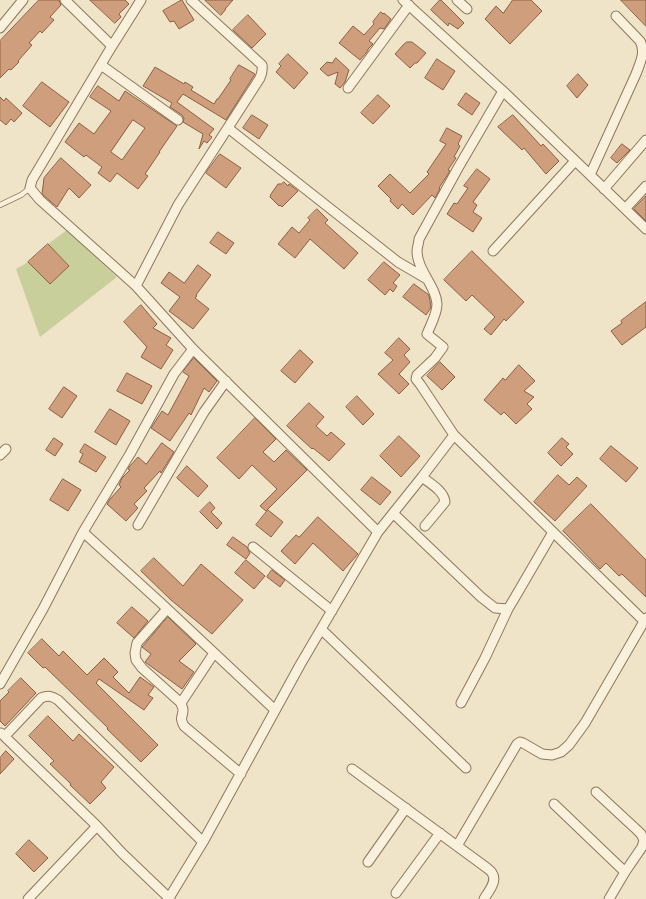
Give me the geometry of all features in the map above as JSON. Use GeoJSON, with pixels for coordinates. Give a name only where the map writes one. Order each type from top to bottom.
{"type":"FeatureCollection","features":[{"type":"Feature","properties":{"kind":"street"},"geometry":{"type":"LineString","coordinates":[[0,28],[23,0]]}},
{"type":"Feature","properties":{"kind":"street"},"geometry":{"type":"LineString","coordinates":[[65,0],[112,46]]}},
{"type":"Feature","properties":{"kind":"street"},"geometry":{"type":"LineString","coordinates":[[141,0],[32,180],[30,188],[40,200],[136,286],[192,349],[378,532]]}},
{"type":"Feature","properties":{"kind":"street"},"geometry":{"type":"LineString","coordinates":[[136,286],[178,205],[260,78],[263,69],[262,65],[191,0]]}},
{"type":"Feature","properties":{"kind":"street"},"geometry":{"type":"LineString","coordinates":[[457,0],[467,9]]}},
{"type":"Feature","properties":{"kind":"street"},"geometry":{"type":"LineString","coordinates":[[348,88],[406,3],[503,91],[646,229]]}},
{"type":"Feature","properties":{"kind":"street"},"geometry":{"type":"LineString","coordinates":[[590,175],[636,74],[642,57],[642,46],[640,41],[616,16]]}},
{"type":"Feature","properties":{"kind":"street"},"geometry":{"type":"LineString","coordinates":[[101,65],[178,120]]}},
{"type":"Feature","properties":{"kind":"street"},"geometry":{"type":"LineString","coordinates":[[456,846],[517,744],[523,742],[542,754],[552,755],[561,752],[569,745],[584,723],[644,623],[454,435],[416,379],[417,375],[443,347],[427,334],[436,313],[437,304],[435,295],[419,263],[417,250],[419,239],[503,91]]}},
{"type":"Feature","properties":{"kind":"street"},"geometry":{"type":"LineString","coordinates":[[228,128],[398,262],[427,280]]}},
{"type":"Feature","properties":{"kind":"street"},"geometry":{"type":"LineString","coordinates":[[604,189],[646,140]]}},
{"type":"Feature","properties":{"kind":"street"},"geometry":{"type":"LineString","coordinates":[[493,251],[575,160]]}},
{"type":"Feature","properties":{"kind":"street"},"geometry":{"type":"LineString","coordinates":[[625,209],[646,186]]}},
{"type":"Feature","properties":{"kind":"street"},"geometry":{"type":"LineString","coordinates":[[0,684],[43,610],[83,532],[130,454],[174,374],[192,349]]}},
{"type":"Feature","properties":{"kind":"street"},"geometry":{"type":"LineString","coordinates":[[138,525],[204,412],[226,381]]}},
{"type":"Feature","properties":{"kind":"street"},"geometry":{"type":"LineString","coordinates":[[203,842],[53,696],[41,698],[2,734],[97,826],[122,853],[170,898],[203,842],[241,774],[300,665],[378,532],[454,435]]}},
{"type":"Feature","properties":{"kind":"street"},"geometry":{"type":"LineString","coordinates":[[422,477],[442,493],[445,502],[425,526]]}},
{"type":"Feature","properties":{"kind":"street"},"geometry":{"type":"LineString","coordinates":[[394,513],[481,597],[495,608],[508,609]]}},
{"type":"Feature","properties":{"kind":"street"},"geometry":{"type":"LineString","coordinates":[[83,532],[275,710]]}},
{"type":"Feature","properties":{"kind":"street"},"geometry":{"type":"LineString","coordinates":[[461,703],[485,658],[508,609],[553,532]]}},
{"type":"Feature","properties":{"kind":"street"},"geometry":{"type":"LineString","coordinates":[[253,547],[332,610]]}},
{"type":"Feature","properties":{"kind":"street"},"geometry":{"type":"LineString","coordinates":[[167,609],[137,643],[135,653],[136,660],[142,668],[181,703],[183,710],[181,716],[184,726],[241,774]]}},
{"type":"Feature","properties":{"kind":"street"},"geometry":{"type":"LineString","coordinates":[[321,629],[466,768]]}},
{"type":"Feature","properties":{"kind":"street"},"geometry":{"type":"LineString","coordinates":[[181,703],[214,653]]}},
{"type":"Feature","properties":{"kind":"street"},"geometry":{"type":"LineString","coordinates":[[352,769],[487,868],[492,873],[494,878],[493,884],[484,899]]}},
{"type":"Feature","properties":{"kind":"street"},"geometry":{"type":"LineString","coordinates":[[596,792],[637,830],[644,840],[642,847],[609,899]]}},
{"type":"Feature","properties":{"kind":"street"},"geometry":{"type":"LineString","coordinates":[[554,804],[625,872]]}},
{"type":"Feature","properties":{"kind":"street"},"geometry":{"type":"LineString","coordinates":[[368,862],[406,808]]}},
{"type":"Feature","properties":{"kind":"street"},"geometry":{"type":"LineString","coordinates":[[28,899],[97,826]]}},
{"type":"Feature","properties":{"kind":"street"},"geometry":{"type":"LineString","coordinates":[[396,893],[440,833]]}},
{"type":"Feature","properties":{"kind":"lane"},"geometry":{"type":"LineString","coordinates":[[0,205],[21,195],[30,188]]}},
{"type":"Feature","properties":{"kind":"green space"},"geometry":{"type":"Polygon","coordinates":[[[67,230],[117,277],[40,337],[16,269],[28,262],[50,284],[69,266],[48,244],[67,230]]]}},
{"type":"Feature","properties":{"kind":"building"},"geometry":{"type":"Polygon","coordinates":[[[39,0],[59,0],[61,5],[50,17],[54,20],[42,33],[40,31],[29,43],[32,45],[18,61],[19,62],[0,78],[0,41],[39,0]]]}},
{"type":"Feature","properties":{"kind":"building"},"geometry":{"type":"Polygon","coordinates":[[[90,0],[125,0],[129,4],[119,14],[121,17],[115,23],[90,0]]]}},
{"type":"Feature","properties":{"kind":"building"},"geometry":{"type":"Polygon","coordinates":[[[182,0],[194,20],[179,29],[174,21],[170,22],[163,11],[182,0]]]}},
{"type":"Feature","properties":{"kind":"building"},"geometry":{"type":"Polygon","coordinates":[[[205,0],[233,0],[221,15],[205,0]]]}},
{"type":"Feature","properties":{"kind":"building"},"geometry":{"type":"Polygon","coordinates":[[[440,0],[464,23],[458,29],[449,23],[448,26],[431,10],[440,0]]]}},
{"type":"Feature","properties":{"kind":"building"},"geometry":{"type":"Polygon","coordinates":[[[513,0],[531,0],[542,11],[510,44],[485,19],[496,6],[503,13],[513,0]]]}},
{"type":"Feature","properties":{"kind":"building"},"geometry":{"type":"Polygon","coordinates":[[[621,0],[646,0],[646,26],[621,0]]]}},
{"type":"Feature","properties":{"kind":"building"},"geometry":{"type":"Polygon","coordinates":[[[381,12],[391,19],[384,29],[380,28],[369,41],[373,44],[360,60],[339,43],[353,26],[364,35],[374,24],[373,22],[381,12]]]}},
{"type":"Feature","properties":{"kind":"building"},"geometry":{"type":"Polygon","coordinates":[[[248,15],[266,34],[252,48],[233,30],[248,15]]]}},
{"type":"Feature","properties":{"kind":"building"},"geometry":{"type":"Polygon","coordinates":[[[407,42],[412,42],[426,53],[410,68],[395,54],[407,42]]]}},
{"type":"Feature","properties":{"kind":"building"},"geometry":{"type":"Polygon","coordinates":[[[288,54],[308,73],[294,89],[276,72],[281,66],[279,64],[288,54]]]}},
{"type":"Feature","properties":{"kind":"building"},"geometry":{"type":"Polygon","coordinates":[[[336,58],[349,70],[345,82],[340,88],[335,84],[338,72],[328,76],[320,69],[327,62],[332,63],[336,58]]]}},
{"type":"Feature","properties":{"kind":"building"},"geometry":{"type":"Polygon","coordinates":[[[437,59],[455,71],[443,90],[425,78],[437,59]]]}},
{"type":"Feature","properties":{"kind":"building"},"geometry":{"type":"Polygon","coordinates":[[[239,65],[255,74],[226,120],[183,94],[177,102],[214,129],[209,135],[212,137],[207,143],[204,141],[199,149],[203,134],[183,122],[184,118],[182,115],[170,107],[172,103],[143,86],[155,67],[184,84],[185,82],[193,87],[191,90],[214,104],[231,80],[230,79],[239,65]]]}},
{"type":"Feature","properties":{"kind":"building"},"geometry":{"type":"Polygon","coordinates":[[[578,74],[588,85],[577,98],[567,86],[578,74]]]}},
{"type":"Feature","properties":{"kind":"building"},"geometry":{"type":"Polygon","coordinates":[[[42,82],[69,102],[50,127],[23,106],[42,82]]]}},
{"type":"Feature","properties":{"kind":"building"},"geometry":{"type":"Polygon","coordinates":[[[98,86],[119,101],[125,91],[177,126],[145,174],[148,176],[138,189],[117,173],[110,182],[98,173],[102,167],[86,155],[84,157],[65,142],[79,123],[94,134],[111,111],[90,97],[98,86]],[[133,120],[111,152],[122,160],[145,128],[133,120]]]}},
{"type":"Feature","properties":{"kind":"building"},"geometry":{"type":"Polygon","coordinates":[[[466,93],[480,103],[472,115],[458,105],[466,93]]]}},
{"type":"Feature","properties":{"kind":"building"},"geometry":{"type":"Polygon","coordinates":[[[378,95],[390,106],[373,124],[361,113],[378,95]]]}},
{"type":"Feature","properties":{"kind":"building"},"geometry":{"type":"Polygon","coordinates":[[[0,97],[4,101],[6,98],[22,113],[14,122],[11,119],[6,125],[0,120],[0,97]]]}},
{"type":"Feature","properties":{"kind":"building"},"geometry":{"type":"Polygon","coordinates":[[[252,115],[268,125],[259,139],[243,128],[252,115]]]}},
{"type":"Feature","properties":{"kind":"building"},"geometry":{"type":"Polygon","coordinates":[[[513,115],[541,146],[543,144],[559,161],[546,174],[524,148],[522,150],[498,127],[513,115]]]}},
{"type":"Feature","properties":{"kind":"building"},"geometry":{"type":"Polygon","coordinates":[[[447,128],[462,136],[458,144],[460,146],[454,157],[456,158],[448,170],[450,171],[439,188],[440,189],[435,198],[432,195],[413,215],[402,204],[398,209],[390,201],[391,199],[378,186],[390,174],[410,193],[429,174],[427,172],[446,144],[440,141],[447,128]]]}},
{"type":"Feature","properties":{"kind":"building"},"geometry":{"type":"Polygon","coordinates":[[[622,144],[630,150],[617,163],[611,158],[622,144]]]}},
{"type":"Feature","properties":{"kind":"building"},"geometry":{"type":"Polygon","coordinates":[[[220,154],[241,168],[226,188],[206,173],[220,154]]]}},
{"type":"Feature","properties":{"kind":"building"},"geometry":{"type":"Polygon","coordinates":[[[61,158],[91,185],[79,198],[69,188],[57,207],[42,194],[44,178],[61,158]]]}},
{"type":"Feature","properties":{"kind":"building"},"geometry":{"type":"Polygon","coordinates":[[[477,169],[490,179],[473,202],[477,205],[473,212],[482,218],[473,232],[447,214],[454,203],[457,204],[468,188],[464,186],[477,169]]]}},
{"type":"Feature","properties":{"kind":"building"},"geometry":{"type":"Polygon","coordinates":[[[284,182],[288,186],[289,184],[298,191],[282,207],[270,197],[278,184],[284,182]]]}},
{"type":"Feature","properties":{"kind":"building"},"geometry":{"type":"Polygon","coordinates":[[[646,196],[646,221],[634,209],[646,196]]]}},
{"type":"Feature","properties":{"kind":"building"},"geometry":{"type":"Polygon","coordinates":[[[317,209],[328,220],[325,223],[358,253],[344,269],[310,239],[295,258],[278,244],[292,227],[299,233],[310,220],[308,218],[317,209]]]}},
{"type":"Feature","properties":{"kind":"building"},"geometry":{"type":"Polygon","coordinates":[[[218,232],[234,243],[226,254],[210,243],[218,232]]]}},
{"type":"Feature","properties":{"kind":"building"},"geometry":{"type":"Polygon","coordinates":[[[48,244],[69,266],[50,284],[28,262],[48,244]]]}},
{"type":"Feature","properties":{"kind":"building"},"geometry":{"type":"Polygon","coordinates":[[[472,251],[524,302],[506,321],[504,319],[491,335],[484,329],[495,317],[472,295],[466,301],[444,280],[472,251]]]}},
{"type":"Feature","properties":{"kind":"building"},"geometry":{"type":"Polygon","coordinates":[[[384,262],[400,275],[393,283],[397,286],[393,292],[390,289],[385,295],[368,280],[384,262]]]}},
{"type":"Feature","properties":{"kind":"building"},"geometry":{"type":"Polygon","coordinates":[[[198,265],[211,275],[195,298],[209,309],[193,329],[169,311],[180,297],[161,283],[169,272],[184,283],[198,265]]]}},
{"type":"Feature","properties":{"kind":"building"},"geometry":{"type":"Polygon","coordinates":[[[414,284],[429,295],[431,307],[426,315],[403,297],[414,284]]]}},
{"type":"Feature","properties":{"kind":"building"},"geometry":{"type":"Polygon","coordinates":[[[646,302],[646,327],[622,345],[611,331],[622,323],[621,321],[646,302]]]}},
{"type":"Feature","properties":{"kind":"building"},"geometry":{"type":"Polygon","coordinates":[[[141,305],[157,324],[153,328],[171,338],[166,345],[173,350],[161,369],[141,357],[147,347],[124,322],[141,305]]]}},
{"type":"Feature","properties":{"kind":"building"},"geometry":{"type":"Polygon","coordinates":[[[399,338],[410,349],[404,355],[410,362],[399,374],[409,384],[399,394],[378,374],[393,360],[385,353],[399,338]]]}},
{"type":"Feature","properties":{"kind":"building"},"geometry":{"type":"Polygon","coordinates":[[[300,350],[313,362],[295,383],[281,371],[300,350]]]}},
{"type":"Feature","properties":{"kind":"building"},"geometry":{"type":"Polygon","coordinates":[[[194,358],[217,381],[209,392],[204,388],[191,415],[189,413],[170,441],[151,428],[162,411],[168,415],[189,376],[183,372],[194,358]]]}},
{"type":"Feature","properties":{"kind":"building"},"geometry":{"type":"Polygon","coordinates":[[[440,362],[455,377],[442,390],[427,376],[440,362]]]}},
{"type":"Feature","properties":{"kind":"building"},"geometry":{"type":"Polygon","coordinates":[[[519,365],[535,381],[524,391],[534,397],[527,404],[532,409],[516,424],[504,412],[501,415],[484,400],[503,378],[505,380],[519,365]]]}},
{"type":"Feature","properties":{"kind":"building"},"geometry":{"type":"Polygon","coordinates":[[[127,373],[152,386],[142,404],[117,391],[127,373]]]}},
{"type":"Feature","properties":{"kind":"building"},"geometry":{"type":"Polygon","coordinates":[[[64,387],[77,396],[62,418],[49,409],[64,387]]]}},
{"type":"Feature","properties":{"kind":"building"},"geometry":{"type":"Polygon","coordinates":[[[357,396],[374,414],[363,425],[346,407],[357,396]]]}},
{"type":"Feature","properties":{"kind":"building"},"geometry":{"type":"Polygon","coordinates":[[[309,403],[324,417],[316,426],[327,436],[331,432],[345,444],[329,461],[313,448],[312,449],[287,426],[309,403]]]}},
{"type":"Feature","properties":{"kind":"building"},"geometry":{"type":"Polygon","coordinates":[[[110,409],[130,421],[116,445],[95,432],[110,409]]]}},
{"type":"Feature","properties":{"kind":"building"},"geometry":{"type":"Polygon","coordinates":[[[255,418],[276,439],[263,452],[274,462],[286,450],[307,470],[266,511],[260,506],[277,489],[252,465],[239,479],[217,458],[255,418]]]}},
{"type":"Feature","properties":{"kind":"building"},"geometry":{"type":"Polygon","coordinates":[[[399,436],[420,456],[401,477],[380,456],[399,436]]]}},
{"type":"Feature","properties":{"kind":"building"},"geometry":{"type":"Polygon","coordinates":[[[54,438],[63,444],[55,456],[46,450],[54,438]]]}},
{"type":"Feature","properties":{"kind":"building"},"geometry":{"type":"Polygon","coordinates":[[[562,438],[569,444],[566,447],[573,454],[561,466],[548,453],[562,438]]]}},
{"type":"Feature","properties":{"kind":"building"},"geometry":{"type":"Polygon","coordinates":[[[162,443],[174,452],[161,473],[160,471],[144,488],[147,491],[134,504],[138,508],[126,521],[107,504],[121,487],[119,485],[122,478],[130,470],[128,469],[129,467],[138,457],[146,464],[162,443]]]}},
{"type":"Feature","properties":{"kind":"building"},"geometry":{"type":"Polygon","coordinates":[[[85,444],[106,457],[96,472],[79,462],[83,454],[80,452],[85,444]]]}},
{"type":"Feature","properties":{"kind":"building"},"geometry":{"type":"Polygon","coordinates":[[[611,446],[638,468],[626,482],[600,459],[611,446]]]}},
{"type":"Feature","properties":{"kind":"building"},"geometry":{"type":"Polygon","coordinates":[[[187,466],[208,486],[198,497],[177,478],[187,466]]]}},
{"type":"Feature","properties":{"kind":"building"},"geometry":{"type":"Polygon","coordinates":[[[558,475],[569,485],[577,477],[587,486],[555,521],[534,502],[558,475]]]}},
{"type":"Feature","properties":{"kind":"building"},"geometry":{"type":"Polygon","coordinates":[[[372,477],[391,492],[380,505],[361,490],[372,477]]]}},
{"type":"Feature","properties":{"kind":"building"},"geometry":{"type":"Polygon","coordinates":[[[63,479],[81,490],[68,511],[50,500],[63,479]]]}},
{"type":"Feature","properties":{"kind":"building"},"geometry":{"type":"Polygon","coordinates":[[[210,502],[215,508],[211,512],[222,523],[217,529],[200,512],[210,502]]]}},
{"type":"Feature","properties":{"kind":"building"},"geometry":{"type":"Polygon","coordinates":[[[591,504],[646,560],[646,597],[622,574],[619,576],[606,563],[600,569],[563,531],[591,504]]]}},
{"type":"Feature","properties":{"kind":"building"},"geometry":{"type":"Polygon","coordinates":[[[268,510],[283,522],[271,537],[256,525],[268,510]]]}},
{"type":"Feature","properties":{"kind":"building"},"geometry":{"type":"Polygon","coordinates":[[[318,517],[358,554],[343,571],[313,543],[295,564],[281,551],[296,535],[299,537],[318,517]]]}},
{"type":"Feature","properties":{"kind":"building"},"geometry":{"type":"Polygon","coordinates":[[[233,537],[247,547],[250,553],[246,559],[227,545],[233,537]]]}},
{"type":"Feature","properties":{"kind":"building"},"geometry":{"type":"Polygon","coordinates":[[[154,558],[183,586],[201,564],[243,600],[212,634],[171,600],[141,571],[154,558]]]}},
{"type":"Feature","properties":{"kind":"building"},"geometry":{"type":"Polygon","coordinates":[[[246,560],[265,576],[254,589],[235,573],[246,560]]]}},
{"type":"Feature","properties":{"kind":"building"},"geometry":{"type":"Polygon","coordinates":[[[272,570],[285,580],[280,587],[267,577],[272,570]]]}},
{"type":"Feature","properties":{"kind":"building"},"geometry":{"type":"Polygon","coordinates":[[[132,607],[148,621],[134,638],[117,623],[132,607]]]}},
{"type":"Feature","properties":{"kind":"building"},"geometry":{"type":"Polygon","coordinates":[[[168,617],[196,644],[179,661],[194,672],[182,689],[145,662],[151,654],[142,647],[168,617]]]}},
{"type":"Feature","properties":{"kind":"building"},"geometry":{"type":"Polygon","coordinates":[[[42,639],[59,656],[63,651],[87,675],[104,658],[118,672],[113,677],[129,693],[140,677],[154,687],[148,695],[153,698],[144,710],[99,679],[96,683],[158,745],[141,762],[45,667],[43,668],[28,653],[42,639]]]}},
{"type":"Feature","properties":{"kind":"building"},"geometry":{"type":"Polygon","coordinates":[[[21,678],[36,693],[5,726],[0,721],[0,701],[21,678]]]}},
{"type":"Feature","properties":{"kind":"building"},"geometry":{"type":"Polygon","coordinates":[[[48,716],[73,741],[79,734],[114,767],[101,782],[106,788],[90,804],[50,764],[54,761],[29,736],[48,716]]]}},
{"type":"Feature","properties":{"kind":"building"},"geometry":{"type":"Polygon","coordinates":[[[6,751],[14,759],[0,774],[0,758],[6,751]]]}},
{"type":"Feature","properties":{"kind":"building"},"geometry":{"type":"Polygon","coordinates":[[[29,840],[48,858],[34,872],[16,854],[29,840]]]}}]}
